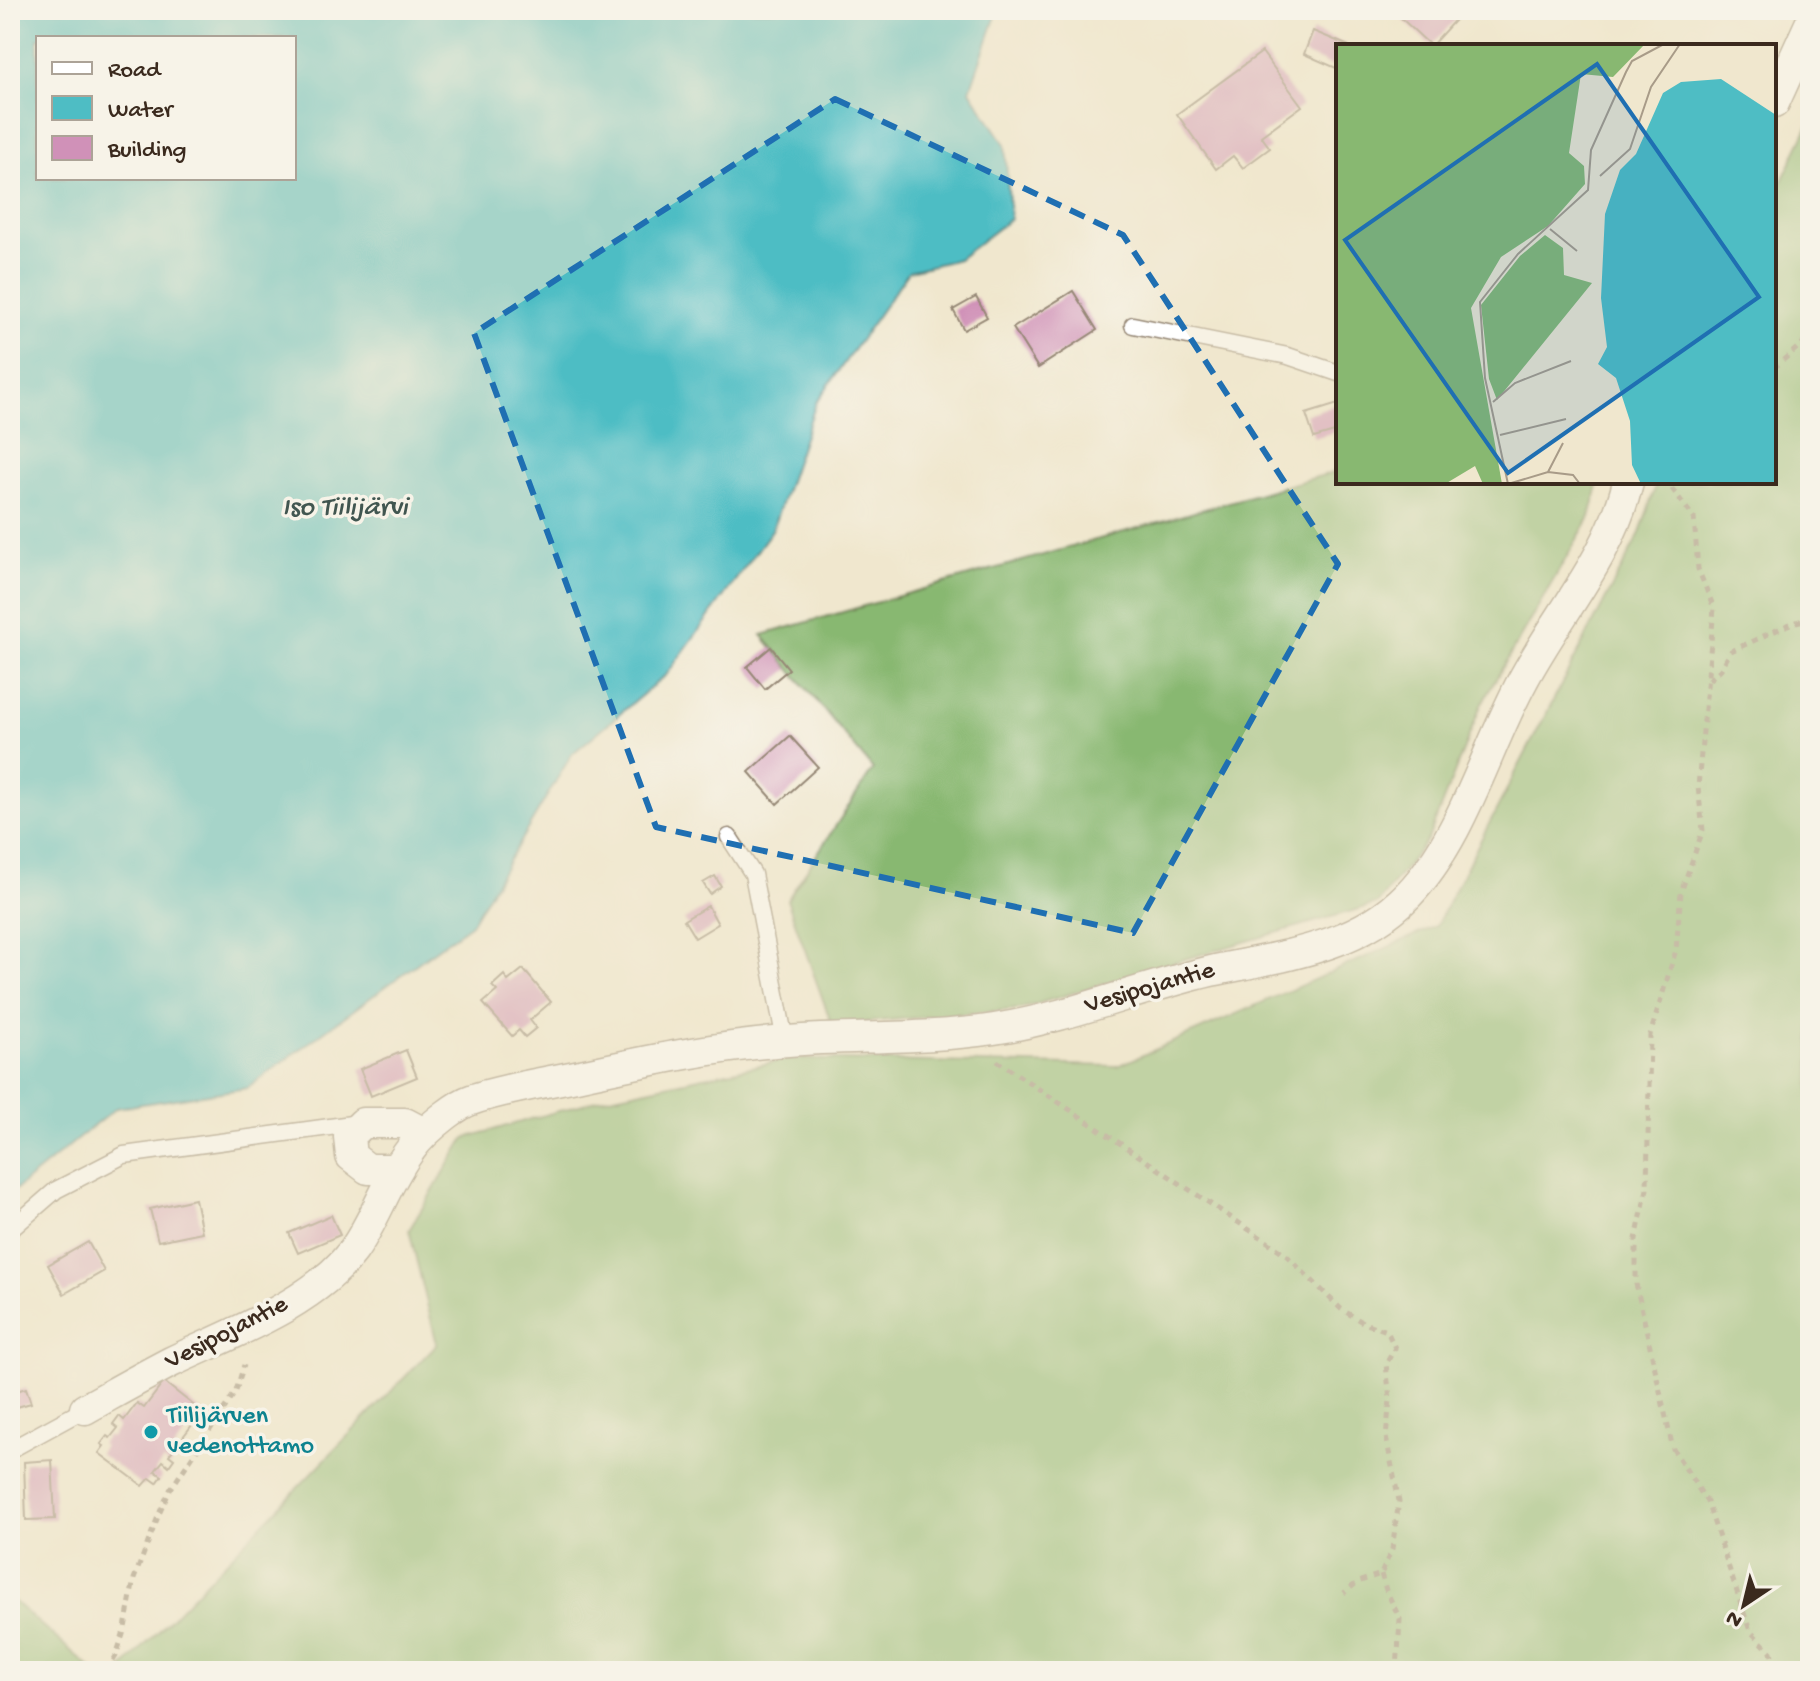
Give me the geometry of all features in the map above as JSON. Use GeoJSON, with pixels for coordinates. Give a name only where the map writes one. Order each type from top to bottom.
{"type":"FeatureCollection","features":[{"type":"Feature","properties":{"kind":"street"},"geometry":{"type":"LineString","coordinates":[[1776,99],[1810,24]]}},
{"type":"Feature","properties":{"kind":"street","name":"Vesipojantie"},"geometry":{"type":"LineString","coordinates":[[85,1409],[165,1365],[264,1319],[318,1285],[337,1269],[367,1230],[410,1149],[439,1120],[468,1101],[667,1057],[785,1041],[956,1034],[1034,1022],[1167,982],[1285,957],[1347,937],[1374,922],[1406,897],[1431,867],[1457,824],[1524,678],[1609,538],[1628,484]]}},
{"type":"Feature","properties":{"kind":"street"},"geometry":{"type":"LineString","coordinates":[[398,1169],[368,1169],[351,1156],[349,1137],[363,1123],[405,1123],[424,1133]]}},
{"type":"Feature","properties":{"kind":"lane"},"geometry":{"type":"LineString","coordinates":[[1133,325],[1288,356],[1336,372]]}},
{"type":"Feature","properties":{"kind":"lane"},"geometry":{"type":"LineString","coordinates":[[729,837],[753,874],[785,1041]]}},
{"type":"Feature","properties":{"kind":"lane"},"geometry":{"type":"LineString","coordinates":[[10,1230],[56,1190],[124,1155],[363,1123]]}},
{"type":"Feature","properties":{"kind":"lane","name":"Vesipojantie"},"geometry":{"type":"LineString","coordinates":[[10,1450],[85,1409]]}},
{"type":"Feature","properties":{"kind":"path"},"geometry":{"type":"LineString","coordinates":[[1776,366],[1810,337]]}},
{"type":"Feature","properties":{"kind":"path"},"geometry":{"type":"LineString","coordinates":[[1666,484],[1694,518],[1698,569],[1714,608],[1698,787],[1703,830],[1681,892],[1676,950],[1650,1035],[1647,1189],[1636,1239],[1636,1284],[1673,1449],[1707,1502],[1750,1631],[1771,1652],[1776,1671]]}},
{"type":"Feature","properties":{"kind":"path"},"geometry":{"type":"LineString","coordinates":[[1708,681],[1721,669],[1731,651],[1810,618]]}},
{"type":"Feature","properties":{"kind":"path"},"geometry":{"type":"LineString","coordinates":[[956,1034],[1284,1253],[1341,1309],[1364,1323],[1387,1331],[1395,1348],[1386,1364],[1390,1400],[1386,1437],[1399,1501],[1392,1549],[1381,1574],[1400,1619],[1397,1671]]}},
{"type":"Feature","properties":{"kind":"path"},"geometry":{"type":"LineString","coordinates":[[107,1671],[116,1656],[134,1579],[159,1514],[170,1490],[236,1391],[264,1319]]}},
{"type":"Feature","properties":{"kind":"path"},"geometry":{"type":"LineString","coordinates":[[1344,1593],[1358,1582],[1381,1574]]}},
{"type":"Feature","properties":{"kind":"highlighted area"},"geometry":{"type":"Polygon","coordinates":[[[835,99],[1123,235],[1338,564],[1133,933],[656,827],[474,333],[835,99]]]}},
{"type":"Feature","properties":{"kind":"green space"},"geometry":{"type":"Polygon","coordinates":[[[1810,123],[1810,1671],[120,1671],[437,1344],[409,1230],[465,1138],[600,1099],[789,1059],[1118,1066],[1436,926],[1640,533],[1656,484],[1776,484],[1776,193],[1810,123]]]}},
{"type":"Feature","properties":{"kind":"green space"},"geometry":{"type":"Polygon","coordinates":[[[1336,472],[1336,484],[1598,484],[1590,517],[1482,703],[1428,839],[1377,904],[1020,1009],[832,1025],[787,900],[873,769],[762,635],[1336,472]]]}},
{"type":"Feature","properties":{"kind":"green space"},"geometry":{"type":"Polygon","coordinates":[[[10,1598],[94,1671],[10,1671],[10,1598]]]}},
{"type":"Feature","properties":{"kind":"water","name":"Iso Tiilijärvi"},"geometry":{"type":"Polygon","coordinates":[[[10,10],[998,10],[970,90],[1005,144],[1010,219],[958,259],[909,271],[816,403],[772,530],[667,674],[572,754],[471,924],[247,1088],[116,1108],[10,1194],[10,10]]]}},
{"type":"Feature","properties":{"kind":"building"},"geometry":{"type":"Polygon","coordinates":[[[1409,10],[1464,10],[1433,44],[1429,44],[1401,18],[1409,10]]]}},
{"type":"Feature","properties":{"kind":"building"},"geometry":{"type":"Polygon","coordinates":[[[1313,31],[1344,44],[1336,44],[1336,68],[1304,54],[1313,31]]]}},
{"type":"Feature","properties":{"kind":"building"},"geometry":{"type":"Polygon","coordinates":[[[1262,52],[1302,106],[1261,136],[1270,148],[1243,168],[1233,156],[1216,169],[1177,114],[1262,52]]]}},
{"type":"Feature","properties":{"kind":"building"},"geometry":{"type":"Polygon","coordinates":[[[1073,291],[1097,330],[1038,368],[1013,328],[1073,291]]]}},
{"type":"Feature","properties":{"kind":"building"},"geometry":{"type":"Polygon","coordinates":[[[976,297],[987,317],[964,330],[953,310],[976,297]]]}},
{"type":"Feature","properties":{"kind":"building"},"geometry":{"type":"Polygon","coordinates":[[[1336,405],[1336,432],[1314,438],[1306,414],[1336,405]]]}},
{"type":"Feature","properties":{"kind":"building"},"geometry":{"type":"Polygon","coordinates":[[[771,647],[789,669],[765,689],[747,667],[771,647]]]}},
{"type":"Feature","properties":{"kind":"building"},"geometry":{"type":"Polygon","coordinates":[[[790,736],[818,767],[777,804],[749,772],[790,736]]]}},
{"type":"Feature","properties":{"kind":"building"},"geometry":{"type":"Polygon","coordinates":[[[715,876],[721,886],[710,894],[703,883],[715,876]]]}},
{"type":"Feature","properties":{"kind":"building"},"geometry":{"type":"Polygon","coordinates":[[[708,906],[718,924],[695,938],[684,920],[708,906]]]}},
{"type":"Feature","properties":{"kind":"building"},"geometry":{"type":"Polygon","coordinates":[[[523,969],[551,1002],[530,1020],[536,1028],[525,1037],[519,1030],[512,1036],[483,1003],[497,991],[492,986],[504,975],[508,981],[523,969]]]}},
{"type":"Feature","properties":{"kind":"building"},"geometry":{"type":"Polygon","coordinates":[[[406,1050],[417,1077],[371,1096],[360,1069],[406,1050]]]}},
{"type":"Feature","properties":{"kind":"building"},"geometry":{"type":"Polygon","coordinates":[[[195,1199],[202,1232],[158,1241],[150,1209],[195,1199]]]}},
{"type":"Feature","properties":{"kind":"building"},"geometry":{"type":"Polygon","coordinates":[[[331,1215],[340,1235],[298,1253],[289,1233],[331,1215]]]}},
{"type":"Feature","properties":{"kind":"building"},"geometry":{"type":"Polygon","coordinates":[[[88,1242],[104,1271],[64,1294],[48,1265],[88,1242]]]}},
{"type":"Feature","properties":{"kind":"building","name":"Tiilijärven vedenottamo"},"geometry":{"type":"Polygon","coordinates":[[[164,1382],[202,1412],[169,1455],[174,1459],[169,1466],[163,1461],[155,1471],[162,1476],[157,1483],[150,1478],[143,1486],[99,1453],[107,1436],[110,1438],[118,1428],[113,1424],[119,1416],[124,1420],[137,1403],[144,1408],[164,1382]]]}},
{"type":"Feature","properties":{"kind":"building"},"geometry":{"type":"Polygon","coordinates":[[[26,1388],[31,1403],[10,1409],[10,1393],[26,1388]]]}},
{"type":"Feature","properties":{"kind":"building"},"geometry":{"type":"Polygon","coordinates":[[[52,1460],[55,1519],[26,1520],[24,1462],[52,1460]]]}},
{"type":"Feature","properties":{"kind":"place","name":"Tiilijärven vedenottamo"},"geometry":{"type":"Point","coordinates":[151,1432]}}]}
